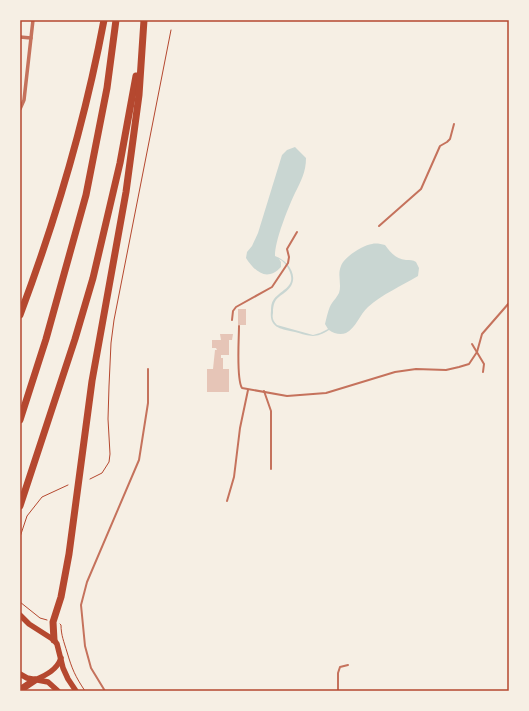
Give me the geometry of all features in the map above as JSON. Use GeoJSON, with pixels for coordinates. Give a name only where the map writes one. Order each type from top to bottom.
{"type":"FeatureCollection","features":[{"type":"Feature","properties":{"kind":"highway"},"geometry":{"type":"LineString","coordinates":[[20,315],[61,197],[82,121],[104,20]]}},
{"type":"Feature","properties":{"kind":"highway"},"geometry":{"type":"LineString","coordinates":[[20,420],[46,339],[86,195],[107,88],[116,20]]}},
{"type":"Feature","properties":{"kind":"highway"},"geometry":{"type":"LineString","coordinates":[[20,506],[75,339],[96,263],[120,162],[136,78],[143,20]]}},
{"type":"Feature","properties":{"kind":"highway"},"geometry":{"type":"LineString","coordinates":[[54,640],[53,622],[61,597],[69,554],[92,381],[103,313],[116,254],[126,192],[139,95],[143,20]]}},
{"type":"Feature","properties":{"kind":"highway"},"geometry":{"type":"LineString","coordinates":[[20,690],[35,680]]}},
{"type":"Feature","properties":{"kind":"main road"},"geometry":{"type":"LineString","coordinates":[[20,615],[36,629],[44,632],[57,644],[63,668],[76,691]]}},
{"type":"Feature","properties":{"kind":"main road"},"geometry":{"type":"LineString","coordinates":[[35,680],[53,670],[58,665],[61,658]]}},
{"type":"Feature","properties":{"kind":"main road"},"geometry":{"type":"LineString","coordinates":[[20,674],[27,678],[48,682],[58,691]]}},
{"type":"Feature","properties":{"kind":"street"},"geometry":{"type":"LineString","coordinates":[[20,109],[24,100],[33,20]]}},
{"type":"Feature","properties":{"kind":"street"},"geometry":{"type":"LineString","coordinates":[[20,38],[31,38]]}},
{"type":"Feature","properties":{"kind":"lane"},"geometry":{"type":"LineString","coordinates":[[379,226],[421,188],[440,146],[450,139],[454,124]]}},
{"type":"Feature","properties":{"kind":"lane"},"geometry":{"type":"LineString","coordinates":[[232,320],[233,311],[236,307],[268,290],[275,283],[288,263],[289,257],[287,249],[297,232]]}},
{"type":"Feature","properties":{"kind":"lane"},"geometry":{"type":"LineString","coordinates":[[239,326],[239,384],[242,388],[287,396],[326,393],[395,372],[416,369],[446,370],[469,364],[477,352],[482,334],[509,303]]}},
{"type":"Feature","properties":{"kind":"lane"},"geometry":{"type":"LineString","coordinates":[[472,344],[484,364],[483,372]]}},
{"type":"Feature","properties":{"kind":"lane"},"geometry":{"type":"LineString","coordinates":[[105,691],[91,668],[85,646],[81,605],[83,592],[87,582],[139,460],[148,403],[148,369]]}},
{"type":"Feature","properties":{"kind":"lane"},"geometry":{"type":"LineString","coordinates":[[227,501],[234,477],[240,428],[248,390]]}},
{"type":"Feature","properties":{"kind":"lane"},"geometry":{"type":"LineString","coordinates":[[264,392],[271,411],[271,469]]}},
{"type":"Feature","properties":{"kind":"lane"},"geometry":{"type":"LineString","coordinates":[[338,691],[338,673],[340,667],[348,665]]}},
{"type":"Feature","properties":{"kind":"path"},"geometry":{"type":"LineString","coordinates":[[90,479],[102,473],[108,462],[110,454],[108,419],[111,343],[114,320],[171,30]]}},
{"type":"Feature","properties":{"kind":"path"},"geometry":{"type":"LineString","coordinates":[[20,536],[27,516],[34,506],[42,498],[68,485]]}},
{"type":"Feature","properties":{"kind":"path"},"geometry":{"type":"LineString","coordinates":[[34,691],[41,691]]}},
{"type":"Feature","properties":{"kind":"shaded area"},"geometry":{"type":"Polygon","coordinates":[[[295,147],[306,158],[306,163],[303,176],[282,224],[277,242],[275,256],[284,261],[290,268],[293,281],[288,290],[277,299],[273,307],[273,318],[277,325],[313,335],[328,329],[325,324],[332,303],[339,293],[339,273],[341,266],[350,255],[368,245],[385,245],[397,257],[415,261],[419,268],[418,276],[374,302],[365,310],[353,328],[344,334],[335,333],[329,330],[320,335],[312,336],[277,327],[272,321],[271,305],[274,299],[290,284],[291,276],[289,270],[285,263],[279,259],[281,262],[281,267],[271,274],[262,273],[257,271],[246,258],[247,252],[252,246],[258,233],[282,155],[287,150],[295,147]]]}},
{"type":"Feature","properties":{"kind":"building"},"geometry":{"type":"Polygon","coordinates":[[[238,309],[246,309],[246,325],[238,325],[238,309]]]}},
{"type":"Feature","properties":{"kind":"building"},"geometry":{"type":"Polygon","coordinates":[[[220,334],[233,334],[232,340],[229,340],[229,355],[221,355],[221,358],[223,358],[223,369],[229,369],[229,392],[207,392],[207,369],[213,369],[215,350],[217,350],[216,348],[212,348],[212,340],[221,340],[220,334]]]}}]}
